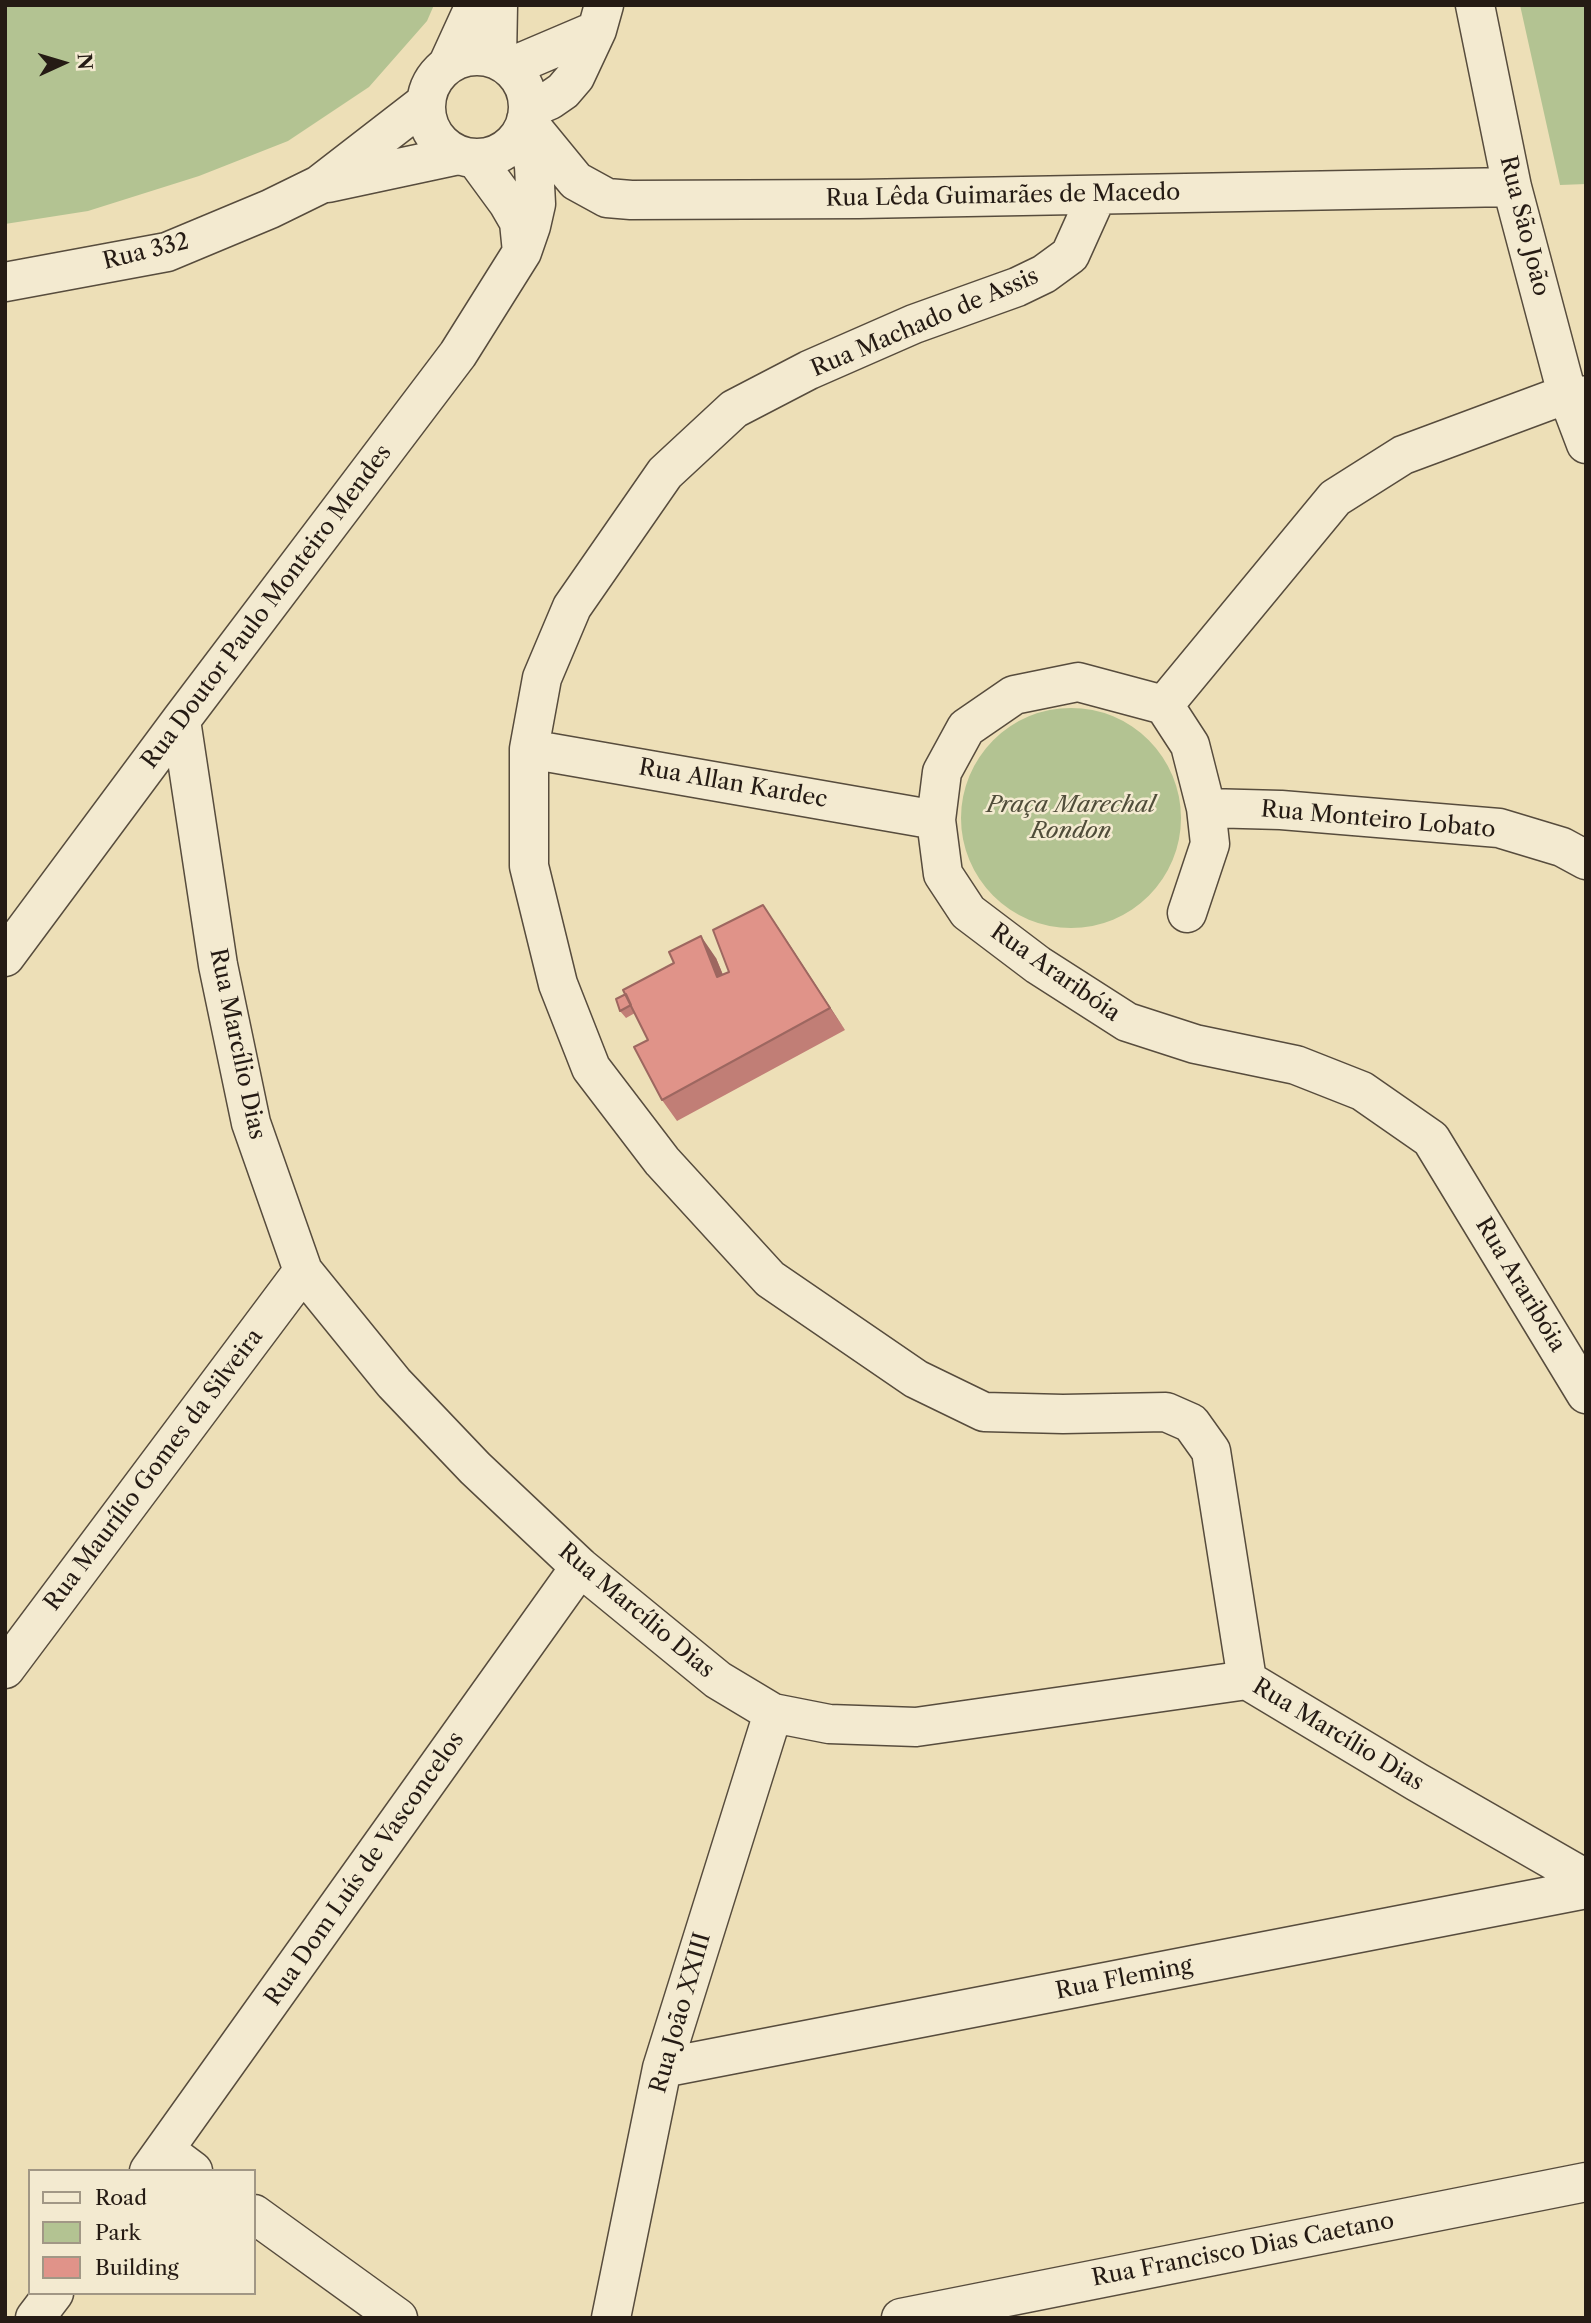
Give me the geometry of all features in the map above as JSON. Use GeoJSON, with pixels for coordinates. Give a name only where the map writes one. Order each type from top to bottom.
{"type":"FeatureCollection","features":[{"type":"Feature","properties":{"kind":"street"},"geometry":{"type":"LineString","coordinates":[[448,64],[475,5]]}},
{"type":"Feature","properties":{"kind":"street"},"geometry":{"type":"LineString","coordinates":[[498,5],[504,63]]}},
{"type":"Feature","properties":{"kind":"street","name":"Rua São João"},"geometry":{"type":"LineString","coordinates":[[1475,5],[1512,187],[1576,395],[1586,444]]}},
{"type":"Feature","properties":{"kind":"street"},"geometry":{"type":"LineString","coordinates":[[504,63],[600,18]]}},
{"type":"Feature","properties":{"kind":"street"},"geometry":{"type":"LineString","coordinates":[[467,157],[491,157],[506,150],[517,138],[527,118],[563,91],[575,77],[600,18]]}},
{"type":"Feature","properties":{"kind":"street"},"geometry":{"type":"LineString","coordinates":[[522,252],[519,222],[508,203],[467,157],[445,147],[434,135],[427,120],[425,103],[429,87],[438,73],[460,57],[473,55],[504,63],[520,79],[526,93],[527,118]]}},
{"type":"Feature","properties":{"kind":"street","name":"Rua 332"},"geometry":{"type":"LineString","coordinates":[[5,282],[167,252],[270,209],[319,185],[425,103]]}},
{"type":"Feature","properties":{"kind":"street","name":"Rua Lêda Guimarães de Macedo"},"geometry":{"type":"LineString","coordinates":[[527,118],[576,181],[607,198],[631,200],[859,199],[1512,187]]}},
{"type":"Feature","properties":{"kind":"street","name":"Rua Doutor Paulo Monteiro Mendes"},"geometry":{"type":"LineString","coordinates":[[5,957],[458,355],[522,252],[531,226],[536,204],[527,118]]}},
{"type":"Feature","properties":{"kind":"street","name":"Rua 332"},"geometry":{"type":"LineString","coordinates":[[319,185],[467,157]]}},
{"type":"Feature","properties":{"kind":"street","name":"Rua Machado de Assis"},"geometry":{"type":"LineString","coordinates":[[1097,195],[1070,255],[1044,274],[1017,287],[914,324],[809,370],[734,409],[665,473],[572,607],[542,678],[529,749],[529,866],[558,984],[592,1068],[662,1161],[770,1279],[916,1378],[984,1412],[1166,1412],[1191,1423],[1212,1451],[1247,1679]]}},
{"type":"Feature","properties":{"kind":"street"},"geometry":{"type":"LineString","coordinates":[[1187,913],[1210,844],[1206,808],[1190,745],[1164,705],[1335,498],[1403,455],[1576,395]]}},
{"type":"Feature","properties":{"kind":"street","name":"Rua Araribóia"},"geometry":{"type":"LineString","coordinates":[[1164,705],[1078,681],[1014,695],[966,728],[942,772],[936,820],[943,874],[968,912],[1038,965],[1127,1022],[1195,1044],[1296,1065],[1362,1091],[1431,1139],[1586,1394]]}},
{"type":"Feature","properties":{"kind":"street","name":"Rua Marcílio Dias"},"geometry":{"type":"LineString","coordinates":[[181,720],[218,965],[251,1123],[303,1271],[394,1383],[475,1468],[580,1567],[718,1680],[773,1713],[829,1724],[916,1727],[1247,1679],[1417,1782],[1586,1879]]}},
{"type":"Feature","properties":{"kind":"street","name":"Rua Allan Kardec"},"geometry":{"type":"LineString","coordinates":[[529,749],[936,820]]}},
{"type":"Feature","properties":{"kind":"street","name":"Rua Monteiro Lobato"},"geometry":{"type":"LineString","coordinates":[[1206,808],[1282,810],[1499,828],[1562,847],[1586,860]]}},
{"type":"Feature","properties":{"kind":"street","name":"Rua Maurílio Gomes da Silveira"},"geometry":{"type":"LineString","coordinates":[[5,1669],[303,1271]]}},
{"type":"Feature","properties":{"kind":"street","name":"Rua Dom Luís de Vasconcelos"},"geometry":{"type":"LineString","coordinates":[[169,2164],[580,1567]]}},
{"type":"Feature","properties":{"kind":"street","name":"Rua João XXIII"},"geometry":{"type":"LineString","coordinates":[[611,2318],[662,2068],[773,1713]]}},
{"type":"Feature","properties":{"kind":"street","name":"Rua Fleming"},"geometry":{"type":"LineString","coordinates":[[662,2068],[1586,1889]]}},
{"type":"Feature","properties":{"kind":"street","name":"Rua Francisco Dias Caetano"},"geometry":{"type":"LineString","coordinates":[[901,2318],[1586,2182]]}},
{"type":"Feature","properties":{"kind":"street"},"geometry":{"type":"LineString","coordinates":[[256,2215],[398,2318]]}},
{"type":"Feature","properties":{"kind":"street"},"geometry":{"type":"LineString","coordinates":[[35,2318],[52,2295]]}},
{"type":"Feature","properties":{"kind":"green space"},"geometry":{"type":"Polygon","coordinates":[[[5,5],[434,5],[427,21],[369,87],[288,141],[199,176],[88,211],[5,224],[5,5]]]}},
{"type":"Feature","properties":{"kind":"green space"},"geometry":{"type":"Polygon","coordinates":[[[1520,5],[1586,5],[1586,184],[1560,185],[1520,5]]]}},
{"type":"Feature","properties":{"kind":"green space","name":"Praça Marechal Rondon"},"geometry":{"type":"Polygon","coordinates":[[[1082,708],[1113,716],[1132,726],[1149,740],[1163,757],[1173,776],[1179,796],[1179,840],[1173,860],[1163,879],[1149,896],[1132,910],[1103,924],[1060,928],[1039,924],[1019,915],[1001,903],[986,888],[965,850],[961,807],[965,786],[974,766],[986,748],[1001,733],[1039,712],[1082,708]]]}},
{"type":"Feature","properties":{"kind":"building"},"geometry":{"type":"Polygon","coordinates":[[[763,905],[830,1008],[662,1100],[634,1047],[648,1040],[623,990],[674,963],[669,952],[701,936],[717,977],[729,972],[713,930],[763,905]]]}},
{"type":"Feature","properties":{"kind":"building"},"geometry":{"type":"Polygon","coordinates":[[[626,994],[631,1005],[620,1011],[616,999],[626,994]]]}}]}
